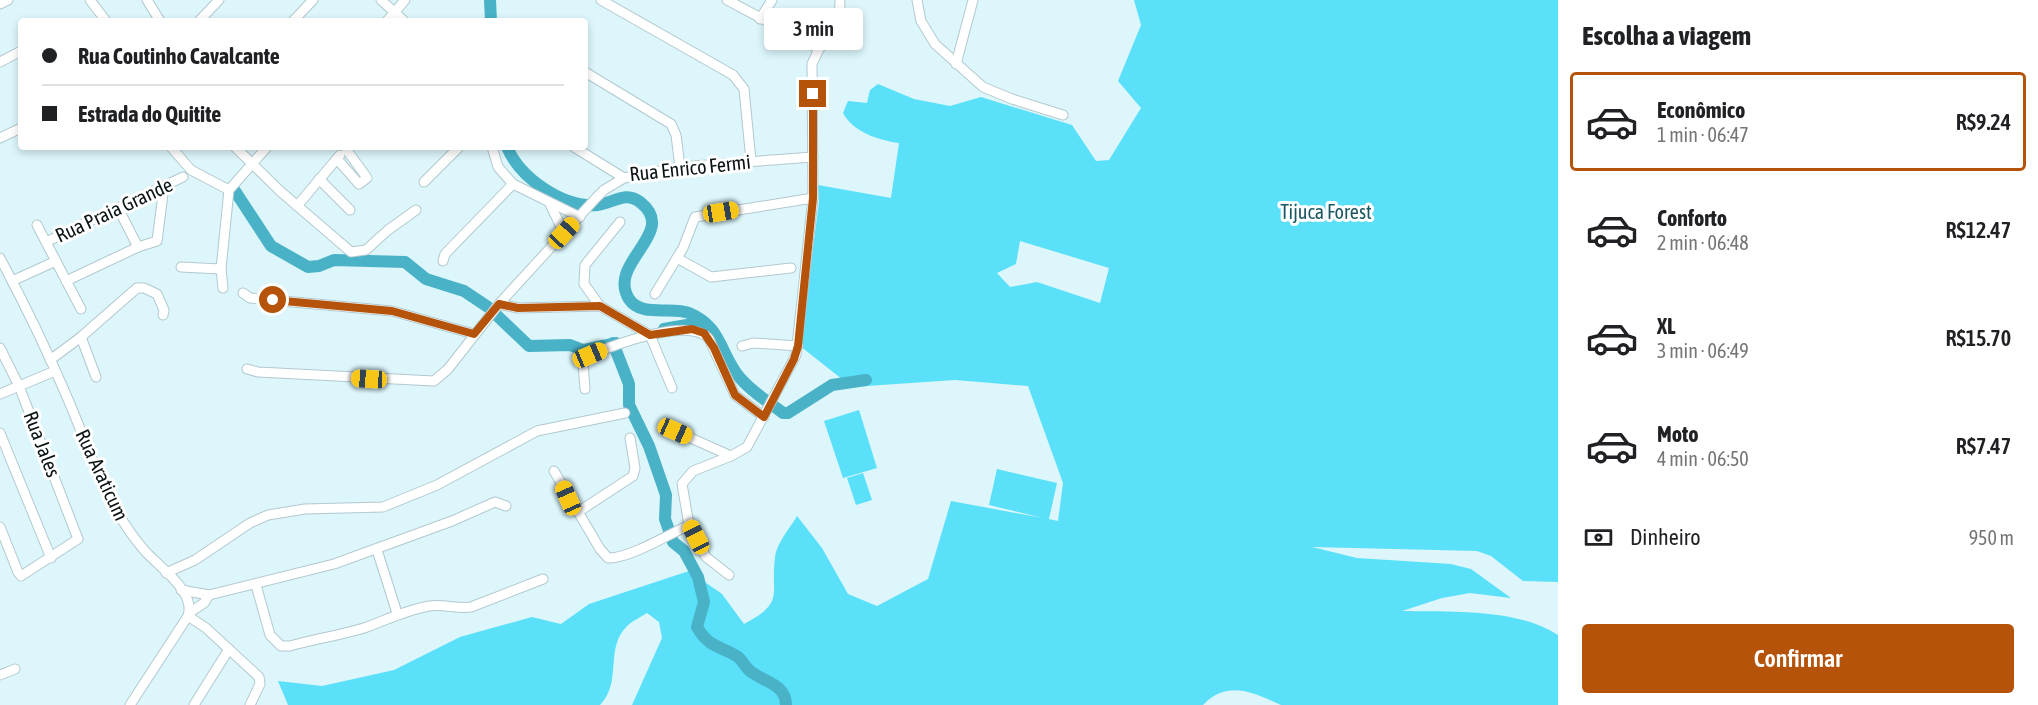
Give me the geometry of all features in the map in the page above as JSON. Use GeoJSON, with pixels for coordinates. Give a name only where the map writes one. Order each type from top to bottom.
{"type":"FeatureCollection","features":[{"type":"Feature","properties":{"kind":"street"},"geometry":{"type":"LineString","coordinates":[[0,4],[8,0]]}},
{"type":"Feature","properties":{"kind":"street"},"geometry":{"type":"LineString","coordinates":[[90,0],[104,18]]}},
{"type":"Feature","properties":{"kind":"street"},"geometry":{"type":"LineString","coordinates":[[147,0],[158,18]]}},
{"type":"Feature","properties":{"kind":"street"},"geometry":{"type":"LineString","coordinates":[[202,18],[219,0]]}},
{"type":"Feature","properties":{"kind":"street"},"geometry":{"type":"LineString","coordinates":[[295,18],[313,0]]}},
{"type":"Feature","properties":{"kind":"street"},"geometry":{"type":"LineString","coordinates":[[381,0],[401,18]]}},
{"type":"Feature","properties":{"kind":"street"},"geometry":{"type":"LineString","coordinates":[[390,18],[405,0]]}},
{"type":"Feature","properties":{"kind":"street"},"geometry":{"type":"LineString","coordinates":[[601,0],[734,75],[744,89],[751,161]]}},
{"type":"Feature","properties":{"kind":"street"},"geometry":{"type":"LineString","coordinates":[[727,0],[819,49]]}},
{"type":"Feature","properties":{"kind":"street"},"geometry":{"type":"LineString","coordinates":[[760,19],[772,0]]}},
{"type":"Feature","properties":{"kind":"street"},"geometry":{"type":"LineString","coordinates":[[729,575],[706,557],[689,525],[682,484],[693,471],[747,447],[771,406],[794,359],[798,346],[813,198],[812,64],[819,49],[838,27],[840,0]]}},
{"type":"Feature","properties":{"kind":"street"},"geometry":{"type":"LineString","coordinates":[[916,0],[921,21],[935,44],[983,87],[994,93],[1063,116]]}},
{"type":"Feature","properties":{"kind":"street"},"geometry":{"type":"LineString","coordinates":[[956,64],[973,0]]}},
{"type":"Feature","properties":{"kind":"street"},"geometry":{"type":"LineString","coordinates":[[0,62],[18,53]]}},
{"type":"Feature","properties":{"kind":"street"},"geometry":{"type":"LineString","coordinates":[[588,74],[671,124],[676,135],[680,167]]}},
{"type":"Feature","properties":{"kind":"street"},"geometry":{"type":"LineString","coordinates":[[0,138],[18,129]]}},
{"type":"Feature","properties":{"kind":"street"},"geometry":{"type":"LineString","coordinates":[[174,150],[191,170],[229,190]]}},
{"type":"Feature","properties":{"kind":"street"},"geometry":{"type":"LineString","coordinates":[[238,150],[297,206],[348,250],[355,252],[366,250],[388,230],[417,210]]}},
{"type":"Feature","properties":{"kind":"street"},"geometry":{"type":"LineString","coordinates":[[224,288],[221,269],[229,190],[264,150]]}},
{"type":"Feature","properties":{"kind":"street"},"geometry":{"type":"LineString","coordinates":[[297,206],[345,150]]}},
{"type":"Feature","properties":{"kind":"street"},"geometry":{"type":"LineString","coordinates":[[337,159],[359,184],[366,180],[348,150]]}},
{"type":"Feature","properties":{"kind":"street"},"geometry":{"type":"LineString","coordinates":[[424,182],[456,150]]}},
{"type":"Feature","properties":{"kind":"street"},"geometry":{"type":"LineString","coordinates":[[493,150],[498,167],[513,184],[549,202],[582,214]]}},
{"type":"Feature","properties":{"kind":"street","name":"Rua Enrico Fermi"},"geometry":{"type":"LineString","coordinates":[[579,150],[624,178],[680,167],[813,157]]}},
{"type":"Feature","properties":{"kind":"street","name":"Rua Praia Grande"},"geometry":{"type":"LineString","coordinates":[[46,242],[183,177]]}},
{"type":"Feature","properties":{"kind":"street"},"geometry":{"type":"LineString","coordinates":[[247,369],[258,372],[313,376],[434,381],[448,369],[489,315],[596,198],[604,190],[624,178]]}},
{"type":"Feature","properties":{"kind":"street"},"geometry":{"type":"LineString","coordinates":[[319,179],[350,210]]}},
{"type":"Feature","properties":{"kind":"street"},"geometry":{"type":"LineString","coordinates":[[443,261],[446,254],[513,184]]}},
{"type":"Feature","properties":{"kind":"street"},"geometry":{"type":"LineString","coordinates":[[66,281],[138,247],[157,241],[164,186]]}},
{"type":"Feature","properties":{"kind":"street"},"geometry":{"type":"LineString","coordinates":[[655,294],[687,240],[693,220],[698,215],[813,198]]}},
{"type":"Feature","properties":{"kind":"street"},"geometry":{"type":"LineString","coordinates":[[549,202],[564,233]]}},
{"type":"Feature","properties":{"kind":"street"},"geometry":{"type":"LineString","coordinates":[[118,208],[138,247]]}},
{"type":"Feature","properties":{"kind":"street"},"geometry":{"type":"LineString","coordinates":[[620,222],[585,265],[585,284],[600,306],[646,333],[672,388]]}},
{"type":"Feature","properties":{"kind":"street"},"geometry":{"type":"LineString","coordinates":[[37,225],[81,309]]}},
{"type":"Feature","properties":{"kind":"street","name":"Rua Araticum"},"geometry":{"type":"LineString","coordinates":[[0,258],[50,360],[116,512],[144,550],[188,598],[189,615]]}},
{"type":"Feature","properties":{"kind":"street"},"geometry":{"type":"LineString","coordinates":[[677,258],[711,277],[791,268]]}},
{"type":"Feature","properties":{"kind":"street"},"geometry":{"type":"LineString","coordinates":[[12,281],[56,261]]}},
{"type":"Feature","properties":{"kind":"street"},"geometry":{"type":"LineString","coordinates":[[181,267],[221,269]]}},
{"type":"Feature","properties":{"kind":"street"},"geometry":{"type":"LineString","coordinates":[[50,360],[81,337],[135,289],[144,288],[157,294],[164,310],[163,315]]}},
{"type":"Feature","properties":{"kind":"street"},"geometry":{"type":"LineString","coordinates":[[243,293],[250,298],[392,311],[474,334]]}},
{"type":"Feature","properties":{"kind":"street"},"geometry":{"type":"LineString","coordinates":[[498,305],[518,308],[600,306]]}},
{"type":"Feature","properties":{"kind":"street"},"geometry":{"type":"LineString","coordinates":[[585,389],[583,363],[585,359],[646,333],[692,329],[707,335],[735,395],[764,417]]}},
{"type":"Feature","properties":{"kind":"street"},"geometry":{"type":"LineString","coordinates":[[81,337],[96,377]]}},
{"type":"Feature","properties":{"kind":"street"},"geometry":{"type":"LineString","coordinates":[[742,346],[753,343],[798,346]]}},
{"type":"Feature","properties":{"kind":"street","name":"Rua Jales"},"geometry":{"type":"LineString","coordinates":[[0,348],[19,386],[78,537],[76,542],[51,558]]}},
{"type":"Feature","properties":{"kind":"street"},"geometry":{"type":"LineString","coordinates":[[0,394],[55,371]]}},
{"type":"Feature","properties":{"kind":"street"},"geometry":{"type":"LineString","coordinates":[[166,573],[195,560],[250,523],[268,515],[305,509],[383,507],[437,485],[537,432],[625,413]]}},
{"type":"Feature","properties":{"kind":"street"},"geometry":{"type":"LineString","coordinates":[[675,431],[731,456]]}},
{"type":"Feature","properties":{"kind":"street"},"geometry":{"type":"LineString","coordinates":[[0,433],[51,558],[21,576],[0,527]]}},
{"type":"Feature","properties":{"kind":"street"},"geometry":{"type":"LineString","coordinates":[[578,512],[633,476],[635,468],[630,438]]}},
{"type":"Feature","properties":{"kind":"street"},"geometry":{"type":"LineString","coordinates":[[554,471],[608,558],[617,557],[689,525]]}},
{"type":"Feature","properties":{"kind":"street"},"geometry":{"type":"LineString","coordinates":[[181,590],[209,595],[256,585],[377,550],[495,502],[506,506]]}},
{"type":"Feature","properties":{"kind":"street"},"geometry":{"type":"LineString","coordinates":[[377,550],[397,613]]}},
{"type":"Feature","properties":{"kind":"street"},"geometry":{"type":"LineString","coordinates":[[256,585],[270,635],[281,646],[290,646],[366,627],[397,613],[433,605],[460,609],[471,607],[543,579]]}},
{"type":"Feature","properties":{"kind":"street"},"geometry":{"type":"LineString","coordinates":[[130,705],[189,615],[204,603],[209,595]]}},
{"type":"Feature","properties":{"kind":"street"},"geometry":{"type":"LineString","coordinates":[[189,615],[260,679],[250,705]]}},
{"type":"Feature","properties":{"kind":"street"},"geometry":{"type":"LineString","coordinates":[[194,705],[229,649]]}},
{"type":"Feature","properties":{"kind":"street"},"geometry":{"type":"LineString","coordinates":[[0,675],[15,669]]}},
{"type":"Feature","properties":{"kind":"green space","name":"Tijuca Forest"},"geometry":{"type":"Polygon","coordinates":[[[1134,0],[1558,0],[1558,582],[1523,581],[1491,556],[1477,551],[1312,547],[1357,558],[1451,564],[1471,569],[1511,598],[1470,593],[1442,598],[1402,611],[1482,613],[1503,616],[1541,626],[1558,635],[1558,705],[1281,705],[1261,696],[1232,690],[1212,697],[1203,705],[632,705],[662,638],[659,622],[647,613],[629,624],[620,635],[614,655],[611,686],[600,705],[288,705],[278,681],[322,686],[394,670],[460,637],[532,617],[561,624],[589,604],[689,571],[722,594],[744,624],[766,610],[771,603],[776,553],[797,516],[822,548],[848,594],[877,606],[928,579],[951,501],[1043,518],[989,505],[997,469],[1057,483],[1049,519],[1058,521],[1063,483],[1028,386],[955,380],[852,387],[800,346],[819,202],[818,185],[891,198],[899,143],[867,134],[847,120],[843,113],[848,101],[867,103],[870,90],[878,84],[914,99],[950,106],[981,97],[1072,125],[1096,161],[1109,160],[1141,108],[1118,81],[1141,25],[1134,0]],[[1020,241],[1016,264],[997,273],[1010,287],[1037,282],[1100,303],[1109,268],[1020,241]]]}},
{"type":"Feature","properties":{"kind":"green space"},"geometry":{"type":"Polygon","coordinates":[[[859,410],[877,468],[843,478],[824,421],[859,410]]]}},
{"type":"Feature","properties":{"kind":"green space"},"geometry":{"type":"Polygon","coordinates":[[[863,473],[872,500],[856,505],[847,478],[863,473]]]}},
{"type":"Feature","properties":{"kind":"waterway"},"geometry":{"type":"LineString","coordinates":[[490,0],[491,18]]}},
{"type":"Feature","properties":{"kind":"waterway"},"geometry":{"type":"LineString","coordinates":[[508,150],[513,159],[532,180],[570,202],[597,205],[624,197],[640,202],[650,214],[652,225],[648,237],[627,273],[625,285],[629,299],[641,308],[682,311],[700,319],[715,334],[741,379],[783,413],[788,413],[832,385],[866,380]]}},
{"type":"Feature","properties":{"kind":"waterway"},"geometry":{"type":"LineString","coordinates":[[235,191],[271,246],[308,267],[319,266],[334,260],[405,262],[426,279],[464,291],[488,307],[529,346],[570,345],[583,350],[616,343]]}},
{"type":"Feature","properties":{"kind":"waterway"},"geometry":{"type":"LineString","coordinates":[[664,329],[704,322]]}},
{"type":"Feature","properties":{"kind":"waterway"},"geometry":{"type":"LineString","coordinates":[[613,343],[629,384],[629,405],[649,446],[666,495],[665,519],[673,542],[684,551],[698,577],[704,602],[697,627],[711,643],[738,657],[750,671],[778,688],[785,698],[786,705]]}},
{"type":"Feature","properties":{"kind":"route"},"geometry":{"type":"LineString","coordinates":[[273,300],[392,311],[474,334],[499,304],[518,308],[596,305],[650,335],[692,329],[704,333],[710,339],[735,395],[764,417],[794,359],[798,346],[813,198],[813,94]]}}]}
